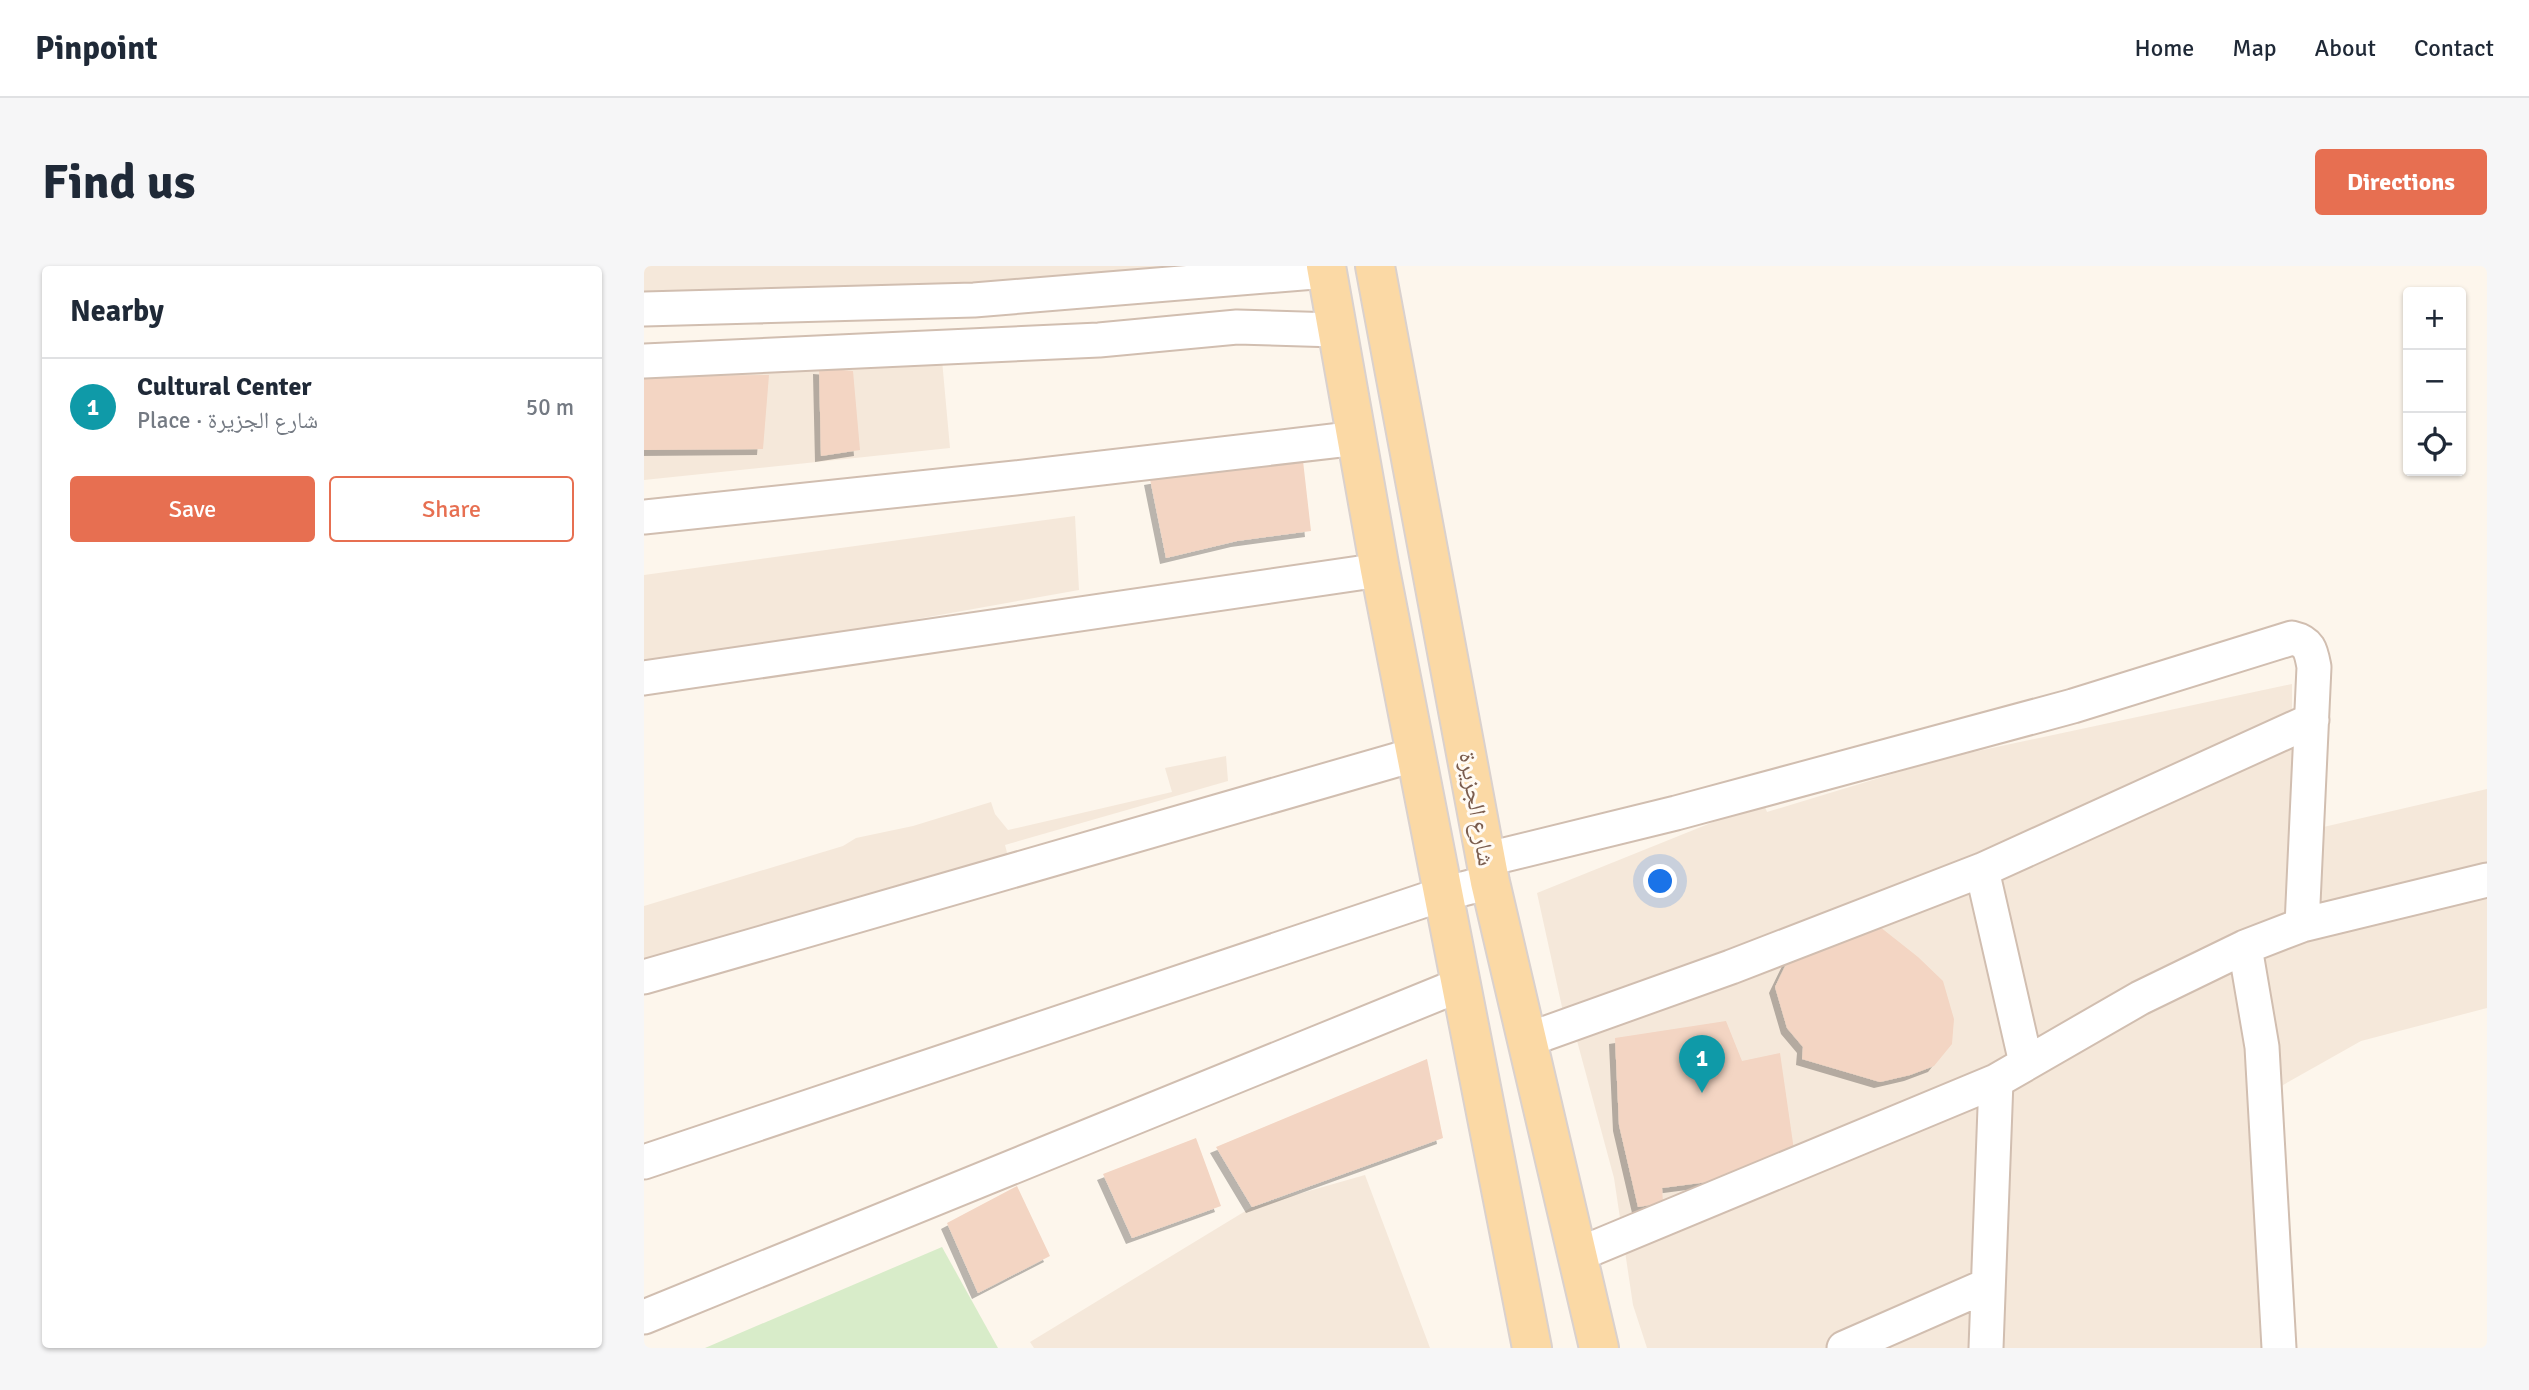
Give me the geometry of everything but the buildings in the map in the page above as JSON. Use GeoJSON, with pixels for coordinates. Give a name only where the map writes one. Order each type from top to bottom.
{"type":"FeatureCollection","features":[{"type":"Feature","properties":{"kind":"main road","name":"شارع الجزيرة"},"geometry":{"type":"LineString","coordinates":[[1375,266],[1489,870],[1599,1348]]}},
{"type":"Feature","properties":{"kind":"main road","name":"شارع الجزيرة"},"geometry":{"type":"LineString","coordinates":[[1327,269],[1380,570],[1532,1348]]}},
{"type":"Feature","properties":{"kind":"street"},"geometry":{"type":"LineString","coordinates":[[644,309],[974,300],[1327,269]]}},
{"type":"Feature","properties":{"kind":"street"},"geometry":{"type":"LineString","coordinates":[[644,361],[1099,340],[1237,327],[1336,330]]}},
{"type":"Feature","properties":{"kind":"street"},"geometry":{"type":"LineString","coordinates":[[644,517],[1358,438]]}},
{"type":"Feature","properties":{"kind":"street"},"geometry":{"type":"LineString","coordinates":[[644,678],[1380,570]]}},
{"type":"Feature","properties":{"kind":"street"},"geometry":{"type":"LineString","coordinates":[[644,1163],[1443,894],[1489,870],[1676,813],[2073,706],[2292,638],[2301,640],[2310,648],[2314,667],[2302,925]]}},
{"type":"Feature","properties":{"kind":"street"},"geometry":{"type":"LineString","coordinates":[[1527,1040],[1731,967],[1982,870],[2312,720]]}},
{"type":"Feature","properties":{"kind":"street"},"geometry":{"type":"LineString","coordinates":[[644,977],[1417,754]]}},
{"type":"Feature","properties":{"kind":"street"},"geometry":{"type":"LineString","coordinates":[[1982,870],[2026,1063]]}},
{"type":"Feature","properties":{"kind":"street"},"geometry":{"type":"LineString","coordinates":[[1577,1255],[1996,1081],[2140,998],[2245,947],[2302,925],[2487,880]]}},
{"type":"Feature","properties":{"kind":"street"},"geometry":{"type":"LineString","coordinates":[[2245,947],[2262,1047],[2279,1348]]}},
{"type":"Feature","properties":{"kind":"street"},"geometry":{"type":"LineString","coordinates":[[644,1317],[1462,984]]}},
{"type":"Feature","properties":{"kind":"street"},"geometry":{"type":"LineString","coordinates":[[1986,1348],[1996,1081]]}},
{"type":"Feature","properties":{"kind":"street"},"geometry":{"type":"LineString","coordinates":[[1844,1348],[1988,1285]]}},
{"type":"Feature","properties":{"kind":"shaded area"},"geometry":{"type":"Polygon","coordinates":[[[644,266],[1279,266],[644,302],[644,266]]]}},
{"type":"Feature","properties":{"kind":"shaded area"},"geometry":{"type":"Polygon","coordinates":[[[941,349],[950,448],[644,480],[644,370],[941,349]]]}},
{"type":"Feature","properties":{"kind":"shaded area"},"geometry":{"type":"Polygon","coordinates":[[[1075,516],[1079,590],[644,668],[644,575],[1075,516]]]}},
{"type":"Feature","properties":{"kind":"shaded area"},"geometry":{"type":"Polygon","coordinates":[[[2292,684],[2292,807],[2289,809],[2289,835],[2487,789],[2487,1008],[2361,1041],[2267,1094],[2282,1348],[1647,1348],[1633,1305],[1614,1178],[1576,1037],[1569,1039],[1537,893],[1763,802],[1767,812],[1945,758],[2292,684]]]}},
{"type":"Feature","properties":{"kind":"shaded area"},"geometry":{"type":"Polygon","coordinates":[[[1226,756],[1228,781],[1005,845],[1010,864],[644,976],[644,906],[843,846],[856,838],[913,826],[991,802],[995,814],[1008,830],[1172,792],[1165,768],[1226,756]]]}},
{"type":"Feature","properties":{"kind":"shaded area"},"geometry":{"type":"Polygon","coordinates":[[[1365,1175],[1430,1348],[1034,1348],[1030,1342],[1252,1207],[1365,1175]]]}},
{"type":"Feature","properties":{"kind":"green space"},"geometry":{"type":"Polygon","coordinates":[[[942,1247],[998,1348],[705,1348],[942,1247]]]}},
{"type":"Feature","properties":{"kind":"place","name":"Cultural Center"},"geometry":{"type":"Point","coordinates":[1702,1093]}}]}
